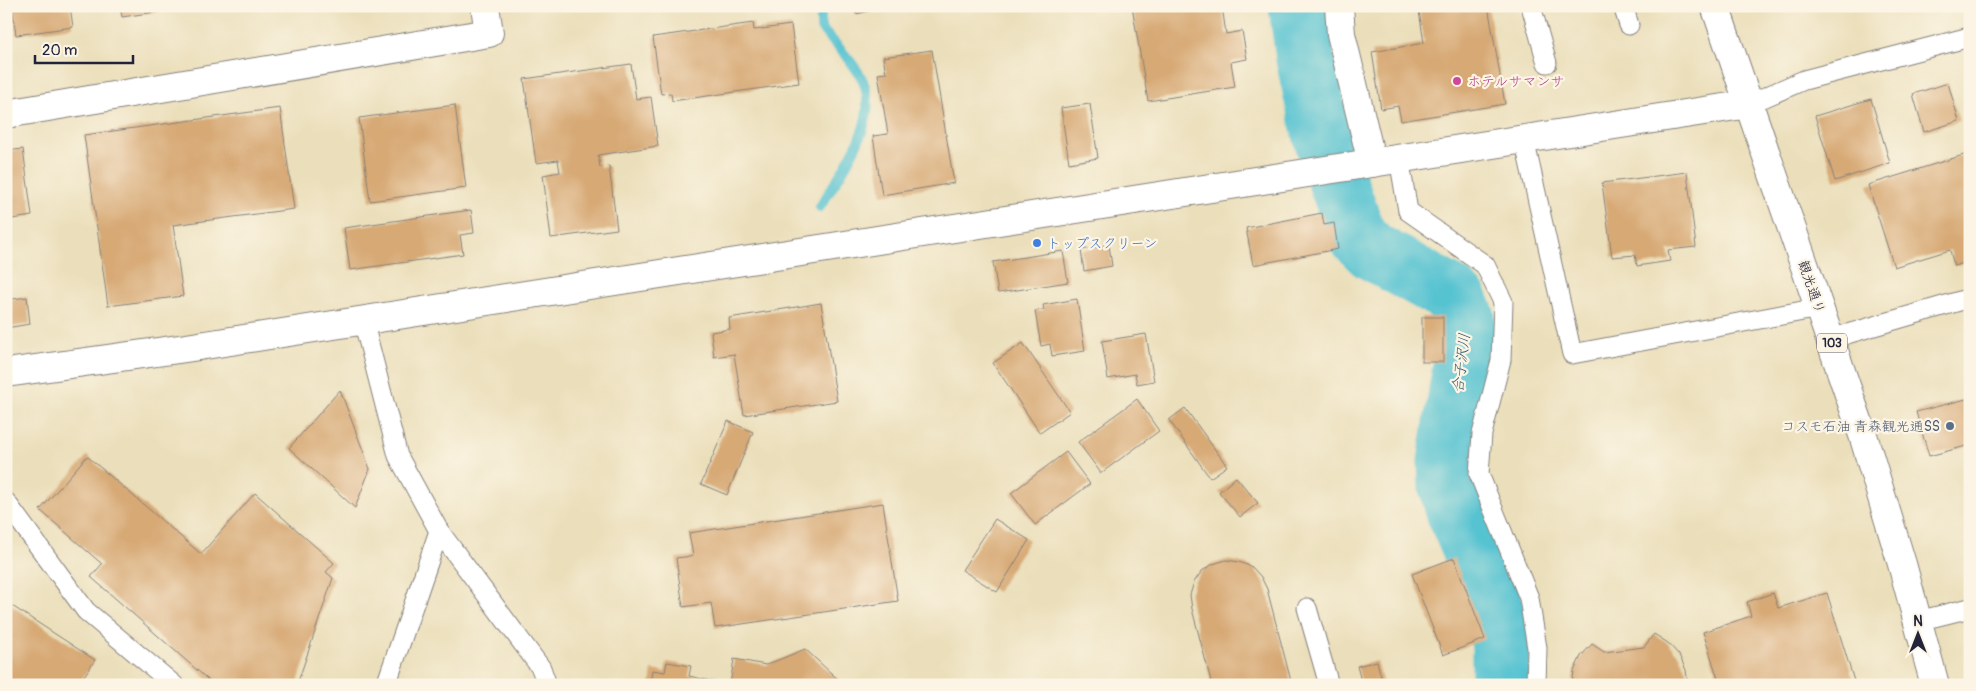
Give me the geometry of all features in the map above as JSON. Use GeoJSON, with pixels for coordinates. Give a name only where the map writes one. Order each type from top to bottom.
{"type":"FeatureCollection","features":[{"type":"Feature","properties":{"kind":"main road"},"geometry":{"type":"LineString","coordinates":[[6,114],[489,33],[485,6]]}},
{"type":"Feature","properties":{"kind":"main road"},"geometry":{"type":"LineString","coordinates":[[1339,6],[1340,34],[1366,164]]}},
{"type":"Feature","properties":{"kind":"main road","name":"観光通り"},"geometry":{"type":"LineString","coordinates":[[1715,6],[1863,435],[1935,685]]}},
{"type":"Feature","properties":{"kind":"main road"},"geometry":{"type":"LineString","coordinates":[[6,374],[1749,104]]}},
{"type":"Feature","properties":{"kind":"lane"},"geometry":{"type":"LineString","coordinates":[[1530,6],[1547,63]]}},
{"type":"Feature","properties":{"kind":"lane"},"geometry":{"type":"LineString","coordinates":[[1623,6],[1629,25]]}},
{"type":"Feature","properties":{"kind":"lane"},"geometry":{"type":"LineString","coordinates":[[1749,104],[1804,80],[1970,37]]}},
{"type":"Feature","properties":{"kind":"lane"},"geometry":{"type":"LineString","coordinates":[[1524,139],[1572,354],[1819,308]]}},
{"type":"Feature","properties":{"kind":"lane"},"geometry":{"type":"LineString","coordinates":[[1399,158],[1408,211],[1485,264],[1503,302],[1500,360],[1482,434],[1479,474],[1529,598],[1536,648],[1536,685]]}},
{"type":"Feature","properties":{"kind":"lane"},"geometry":{"type":"LineString","coordinates":[[1830,339],[1970,298]]}},
{"type":"Feature","properties":{"kind":"lane"},"geometry":{"type":"LineString","coordinates":[[363,320],[398,456],[439,530],[541,668],[547,685]]}},
{"type":"Feature","properties":{"kind":"lane"},"geometry":{"type":"LineString","coordinates":[[6,502],[86,611],[174,685]]}},
{"type":"Feature","properties":{"kind":"lane"},"geometry":{"type":"LineString","coordinates":[[386,685],[439,530]]}},
{"type":"Feature","properties":{"kind":"lane"},"geometry":{"type":"LineString","coordinates":[[1308,608],[1329,685]]}},
{"type":"Feature","properties":{"kind":"lane"},"geometry":{"type":"LineString","coordinates":[[1918,621],[1970,608]]}},
{"type":"Feature","properties":{"kind":"building"},"geometry":{"type":"Polygon","coordinates":[[[12,6],[70,6],[73,27],[16,35],[12,6]]]}},
{"type":"Feature","properties":{"kind":"building"},"geometry":{"type":"Polygon","coordinates":[[[120,6],[174,6],[175,9],[122,17],[120,6]]]}},
{"type":"Feature","properties":{"kind":"building"},"geometry":{"type":"Polygon","coordinates":[[[855,6],[885,6],[885,7],[856,14],[855,6]]]}},
{"type":"Feature","properties":{"kind":"building"},"geometry":{"type":"Polygon","coordinates":[[[1132,6],[1222,6],[1226,34],[1242,31],[1247,59],[1231,62],[1235,87],[1148,101],[1132,6]]]}},
{"type":"Feature","properties":{"kind":"building"},"geometry":{"type":"Polygon","coordinates":[[[1444,6],[1488,6],[1505,104],[1401,121],[1398,106],[1381,109],[1372,52],[1424,43],[1419,11],[1444,6]]]}},
{"type":"Feature","properties":{"kind":"building"},"geometry":{"type":"Polygon","coordinates":[[[753,23],[754,30],[791,25],[799,83],[672,101],[671,93],[661,94],[653,37],[753,23]]]}},
{"type":"Feature","properties":{"kind":"building"},"geometry":{"type":"Polygon","coordinates":[[[932,50],[954,183],[882,195],[873,136],[888,134],[878,74],[886,73],[883,57],[932,50]]]}},
{"type":"Feature","properties":{"kind":"building"},"geometry":{"type":"Polygon","coordinates":[[[631,64],[636,99],[651,97],[658,146],[598,155],[600,167],[609,166],[617,229],[551,238],[543,175],[560,172],[558,160],[536,163],[524,79],[631,64]]]}},
{"type":"Feature","properties":{"kind":"building"},"geometry":{"type":"Polygon","coordinates":[[[1948,83],[1959,121],[1924,132],[1913,94],[1948,83]]]}},
{"type":"Feature","properties":{"kind":"building"},"geometry":{"type":"Polygon","coordinates":[[[1871,99],[1890,163],[1835,181],[1815,116],[1871,99]]]}},
{"type":"Feature","properties":{"kind":"building"},"geometry":{"type":"Polygon","coordinates":[[[1090,104],[1098,158],[1069,163],[1061,108],[1090,104]]]}},
{"type":"Feature","properties":{"kind":"building"},"geometry":{"type":"Polygon","coordinates":[[[455,105],[466,188],[370,201],[359,118],[455,105]]]}},
{"type":"Feature","properties":{"kind":"building"},"geometry":{"type":"Polygon","coordinates":[[[280,108],[294,209],[173,225],[183,296],[108,306],[84,135],[280,108]]]}},
{"type":"Feature","properties":{"kind":"building"},"geometry":{"type":"Polygon","coordinates":[[[23,149],[32,216],[6,220],[6,151],[23,149]]]}},
{"type":"Feature","properties":{"kind":"building"},"geometry":{"type":"Polygon","coordinates":[[[1970,153],[1970,261],[1954,266],[1950,250],[1894,267],[1868,185],[1970,153]]]}},
{"type":"Feature","properties":{"kind":"building"},"geometry":{"type":"Polygon","coordinates":[[[1687,172],[1696,247],[1668,250],[1670,261],[1637,266],[1635,255],[1612,257],[1602,183],[1687,172]]]}},
{"type":"Feature","properties":{"kind":"building"},"geometry":{"type":"Polygon","coordinates":[[[471,210],[474,233],[460,235],[463,254],[350,270],[344,228],[471,210]]]}},
{"type":"Feature","properties":{"kind":"building"},"geometry":{"type":"Polygon","coordinates":[[[1322,213],[1324,225],[1334,223],[1338,249],[1253,265],[1246,228],[1322,213]]]}},
{"type":"Feature","properties":{"kind":"building"},"geometry":{"type":"Polygon","coordinates":[[[1109,245],[1112,266],[1084,271],[1081,250],[1109,245]]]}},
{"type":"Feature","properties":{"kind":"building"},"geometry":{"type":"Polygon","coordinates":[[[1063,251],[1068,282],[998,293],[993,262],[1063,251]]]}},
{"type":"Feature","properties":{"kind":"building"},"geometry":{"type":"Polygon","coordinates":[[[27,297],[30,324],[6,328],[6,300],[27,297]]]}},
{"type":"Feature","properties":{"kind":"building"},"geometry":{"type":"Polygon","coordinates":[[[1077,299],[1085,351],[1052,356],[1050,344],[1041,346],[1035,311],[1044,310],[1043,305],[1077,299]]]}},
{"type":"Feature","properties":{"kind":"building"},"geometry":{"type":"Polygon","coordinates":[[[821,303],[837,401],[744,415],[734,354],[714,357],[711,332],[730,329],[729,318],[821,303]]]}},
{"type":"Feature","properties":{"kind":"building"},"geometry":{"type":"Polygon","coordinates":[[[1422,317],[1443,317],[1443,362],[1422,362],[1422,317]]]}},
{"type":"Feature","properties":{"kind":"building"},"geometry":{"type":"Polygon","coordinates":[[[1146,334],[1154,381],[1137,384],[1135,374],[1108,379],[1102,341],[1146,334]]]}},
{"type":"Feature","properties":{"kind":"building"},"geometry":{"type":"Polygon","coordinates":[[[1023,343],[1070,412],[1040,433],[993,363],[1023,343]]]}},
{"type":"Feature","properties":{"kind":"building"},"geometry":{"type":"Polygon","coordinates":[[[340,390],[370,469],[355,508],[289,448],[340,390]]]}},
{"type":"Feature","properties":{"kind":"building"},"geometry":{"type":"Polygon","coordinates":[[[1970,398],[1970,445],[1929,456],[1916,412],[1970,398]]]}},
{"type":"Feature","properties":{"kind":"building"},"geometry":{"type":"Polygon","coordinates":[[[1137,399],[1159,431],[1101,473],[1078,442],[1137,399]]]}},
{"type":"Feature","properties":{"kind":"building"},"geometry":{"type":"Polygon","coordinates":[[[1185,408],[1227,466],[1210,478],[1169,420],[1185,408]]]}},
{"type":"Feature","properties":{"kind":"building"},"geometry":{"type":"Polygon","coordinates":[[[728,421],[753,432],[727,495],[701,484],[728,421]]]}},
{"type":"Feature","properties":{"kind":"building"},"geometry":{"type":"Polygon","coordinates":[[[1066,452],[1090,484],[1035,525],[1011,493],[1066,452]]]}},
{"type":"Feature","properties":{"kind":"building"},"geometry":{"type":"Polygon","coordinates":[[[87,456],[201,554],[255,493],[334,563],[326,572],[333,578],[297,685],[214,685],[91,577],[102,564],[40,510],[87,456]]]}},
{"type":"Feature","properties":{"kind":"building"},"geometry":{"type":"Polygon","coordinates":[[[1236,477],[1258,503],[1240,517],[1219,492],[1236,477]]]}},
{"type":"Feature","properties":{"kind":"building"},"geometry":{"type":"Polygon","coordinates":[[[883,503],[898,601],[715,628],[711,603],[683,607],[676,558],[693,556],[689,533],[883,503]]]}},
{"type":"Feature","properties":{"kind":"building"},"geometry":{"type":"Polygon","coordinates":[[[995,519],[1029,540],[997,592],[962,570],[995,519]]]}},
{"type":"Feature","properties":{"kind":"building"},"geometry":{"type":"Polygon","coordinates":[[[1454,558],[1485,639],[1443,655],[1412,574],[1454,558]]]}},
{"type":"Feature","properties":{"kind":"building"},"geometry":{"type":"Polygon","coordinates":[[[1226,560],[1252,567],[1261,577],[1267,589],[1292,685],[1212,685],[1190,595],[1194,582],[1202,571],[1213,564],[1226,560]]]}},
{"type":"Feature","properties":{"kind":"building"},"geometry":{"type":"Polygon","coordinates":[[[1773,593],[1778,608],[1827,593],[1854,681],[1843,685],[1720,685],[1703,632],[1751,616],[1747,602],[1773,593]]]}},
{"type":"Feature","properties":{"kind":"building"},"geometry":{"type":"Polygon","coordinates":[[[6,602],[95,660],[78,685],[6,683],[6,602]]]}},
{"type":"Feature","properties":{"kind":"building"},"geometry":{"type":"Polygon","coordinates":[[[1654,634],[1668,643],[1679,655],[1686,670],[1688,685],[1572,685],[1574,671],[1581,656],[1592,644],[1604,652],[1644,647],[1654,634]]]}},
{"type":"Feature","properties":{"kind":"building"},"geometry":{"type":"Polygon","coordinates":[[[805,649],[844,685],[730,685],[734,659],[766,665],[805,649]]]}},
{"type":"Feature","properties":{"kind":"building"},"geometry":{"type":"Polygon","coordinates":[[[1377,661],[1383,685],[1362,685],[1357,666],[1377,661]]]}},
{"type":"Feature","properties":{"kind":"building"},"geometry":{"type":"Polygon","coordinates":[[[667,662],[691,666],[689,676],[729,685],[650,685],[652,670],[665,672],[667,662]]]}},
{"type":"Feature","properties":{"kind":"building"},"geometry":{"type":"Polygon","coordinates":[[[880,681],[881,685],[867,685],[867,684],[880,681]]]}},
{"type":"Feature","properties":{"kind":"building"},"geometry":{"type":"Polygon","coordinates":[[[1395,681],[1396,685],[1384,685],[1384,684],[1395,681]]]}},
{"type":"Feature","properties":{"kind":"waterway"},"geometry":{"type":"LineString","coordinates":[[820,207],[857,144],[864,126],[867,109],[866,92],[860,75],[821,28],[821,6]]}},
{"type":"Feature","properties":{"kind":"waterway","name":"合子沢川"},"geometry":{"type":"LineString","coordinates":[[1298,6],[1305,58],[1318,118],[1327,152],[1357,236],[1372,251],[1450,294],[1460,303],[1466,318],[1465,347],[1447,462],[1448,486],[1455,511],[1492,598],[1501,646],[1501,685]]}},
{"type":"Feature","properties":{"kind":"place","name":"ホテルサマンサ"},"geometry":{"type":"Point","coordinates":[1457,81]}},
{"type":"Feature","properties":{"kind":"place","name":"トップスクリーン"},"geometry":{"type":"Point","coordinates":[1037,243]}},
{"type":"Feature","properties":{"kind":"place","name":"コスモ石油 青森観光通SS"},"geometry":{"type":"Point","coordinates":[1950,426]}}]}
